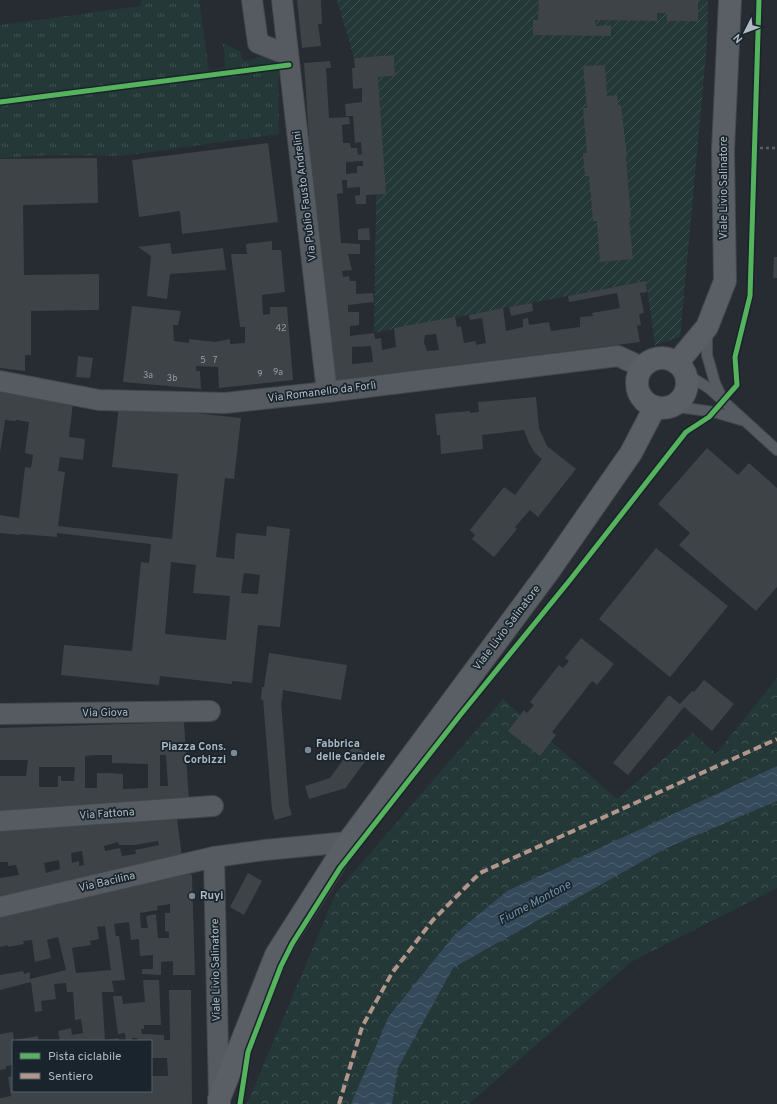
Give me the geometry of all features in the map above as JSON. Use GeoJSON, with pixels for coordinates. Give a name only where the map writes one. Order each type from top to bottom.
{"type":"FeatureCollection","features":[{"type":"Feature","properties":{"kind":"main road","name":"Viale Livio Salinatore"},"geometry":{"type":"LineString","coordinates":[[681,368],[707,328],[725,281],[723,150],[730,0]]}},
{"type":"Feature","properties":{"kind":"main road"},"geometry":{"type":"LineString","coordinates":[[663,357],[670,359],[681,368],[687,381],[683,396],[678,402],[663,406],[648,403],[642,398],[638,390],[638,374],[642,367],[648,362],[655,358],[663,357]]}},
{"type":"Feature","properties":{"kind":"main road","name":"Viale Livio Salinatore"},"geometry":{"type":"LineString","coordinates":[[219,1102],[276,955],[348,842],[551,568],[663,406]]}},
{"type":"Feature","properties":{"kind":"street"},"geometry":{"type":"LineString","coordinates":[[252,0],[258,43],[288,55]]}},
{"type":"Feature","properties":{"kind":"street","name":"Via Publio Fausto Andrelini"},"geometry":{"type":"LineString","coordinates":[[282,0],[328,392]]}},
{"type":"Feature","properties":{"kind":"street","name":"Via Romanello da Forlì"},"geometry":{"type":"LineString","coordinates":[[0,381],[100,400],[225,403],[328,392],[618,356],[642,367]]}},
{"type":"Feature","properties":{"kind":"street","name":"Via Giova"},"geometry":{"type":"LineString","coordinates":[[0,714],[210,711]]}},
{"type":"Feature","properties":{"kind":"street","name":"Via Fattona"},"geometry":{"type":"LineString","coordinates":[[0,821],[213,806]]}},
{"type":"Feature","properties":{"kind":"street"},"geometry":{"type":"LineString","coordinates":[[214,857],[265,850],[348,842]]}},
{"type":"Feature","properties":{"kind":"street","name":"Via Bacilina"},"geometry":{"type":"LineString","coordinates":[[0,907],[214,857]]}},
{"type":"Feature","properties":{"kind":"street","name":"Viale Livio Salinatore"},"geometry":{"type":"LineString","coordinates":[[214,857],[219,1102]]}},
{"type":"Feature","properties":{"kind":"lane"},"geometry":{"type":"LineString","coordinates":[[707,328],[707,355],[715,384],[723,401]]}},
{"type":"Feature","properties":{"kind":"lane"},"geometry":{"type":"LineString","coordinates":[[681,368],[710,389],[777,450]]}},
{"type":"Feature","properties":{"kind":"lane"},"geometry":{"type":"LineString","coordinates":[[663,406],[714,412],[744,421]]}},
{"type":"Feature","properties":{"kind":"path"},"geometry":{"type":"LineString","coordinates":[[754,140],[754,154]]}},
{"type":"Feature","properties":{"kind":"path"},"geometry":{"type":"LineString","coordinates":[[754,148],[777,148]]}},
{"type":"Feature","properties":{"kind":"green space"},"geometry":{"type":"Polygon","coordinates":[[[141,0],[199,0],[209,71],[225,67],[223,43],[241,52],[243,61],[273,54],[278,63],[279,134],[121,156],[51,155],[0,158],[0,25],[141,6],[141,0]]]}},
{"type":"Feature","properties":{"kind":"green space"},"geometry":{"type":"Polygon","coordinates":[[[337,0],[708,0],[707,44],[680,337],[655,345],[646,281],[374,333],[378,77],[395,76],[394,55],[354,58],[337,0]]]}},
{"type":"Feature","properties":{"kind":"green space"},"geometry":{"type":"Polygon","coordinates":[[[777,678],[777,888],[631,962],[470,1104],[247,1104],[336,893],[503,699],[617,799],[693,733],[716,754],[777,678]]]}},
{"type":"Feature","properties":{"kind":"water","name":"Fiume Montone"},"geometry":{"type":"Polygon","coordinates":[[[777,766],[777,801],[664,849],[453,968],[398,1068],[392,1104],[351,1104],[389,1016],[455,934],[507,891],[777,766]]]}},
{"type":"Feature","properties":{"kind":"building"},"geometry":{"type":"Polygon","coordinates":[[[297,0],[321,0],[322,24],[318,24],[321,46],[302,48],[297,0]]]}},
{"type":"Feature","properties":{"kind":"building"},"geometry":{"type":"Polygon","coordinates":[[[539,0],[698,0],[698,21],[667,21],[667,13],[657,13],[657,21],[595,20],[595,26],[611,25],[611,36],[533,35],[533,20],[538,20],[539,0]]]}},
{"type":"Feature","properties":{"kind":"building"},"geometry":{"type":"Polygon","coordinates":[[[394,55],[395,76],[378,77],[386,194],[366,195],[366,204],[356,204],[355,196],[360,195],[360,187],[347,188],[347,180],[342,180],[343,193],[337,194],[341,243],[360,244],[360,254],[348,254],[352,270],[342,271],[343,277],[349,276],[350,281],[356,281],[356,294],[373,293],[374,302],[348,305],[348,312],[359,312],[359,325],[350,326],[350,336],[374,333],[375,339],[381,338],[382,350],[396,347],[394,328],[455,317],[457,327],[461,326],[464,343],[476,341],[476,345],[486,343],[482,318],[470,320],[469,315],[503,308],[506,331],[523,327],[523,319],[528,318],[529,325],[549,322],[551,331],[580,327],[580,317],[593,316],[592,313],[620,308],[617,293],[569,302],[568,296],[646,281],[647,292],[640,293],[644,313],[639,314],[641,325],[637,326],[640,342],[331,381],[312,183],[304,63],[330,61],[331,68],[326,68],[329,118],[349,117],[350,124],[342,125],[343,143],[350,143],[351,148],[357,148],[358,155],[362,154],[361,142],[355,143],[353,116],[346,116],[345,104],[362,102],[362,88],[353,89],[352,68],[355,68],[354,58],[394,55]],[[363,161],[346,162],[346,174],[357,173],[357,166],[363,166],[363,161]],[[436,334],[425,335],[424,342],[427,351],[439,350],[436,334]],[[371,346],[352,347],[352,364],[373,362],[371,346]]]}},
{"type":"Feature","properties":{"kind":"building"},"geometry":{"type":"Polygon","coordinates":[[[605,65],[607,96],[617,95],[618,105],[621,105],[627,157],[631,218],[629,218],[633,259],[600,262],[597,221],[593,221],[589,176],[585,176],[583,153],[587,153],[583,108],[587,108],[583,66],[605,65]]]}},
{"type":"Feature","properties":{"kind":"building"},"geometry":{"type":"Polygon","coordinates":[[[268,143],[278,222],[182,234],[180,211],[139,217],[132,160],[268,143]]]}},
{"type":"Feature","properties":{"kind":"building"},"geometry":{"type":"Polygon","coordinates":[[[97,158],[98,203],[23,205],[24,275],[99,274],[99,310],[31,311],[31,355],[25,355],[25,371],[0,368],[0,159],[97,158]]]}},
{"type":"Feature","properties":{"kind":"building"},"geometry":{"type":"Polygon","coordinates":[[[369,228],[370,240],[358,240],[358,229],[369,228]]]}},
{"type":"Feature","properties":{"kind":"building"},"geometry":{"type":"Polygon","coordinates":[[[272,241],[272,250],[281,250],[285,292],[262,295],[263,315],[270,314],[270,307],[287,307],[293,380],[219,388],[218,367],[196,366],[196,371],[200,371],[201,389],[123,382],[132,306],[181,311],[178,325],[173,325],[174,341],[189,343],[189,339],[215,342],[230,339],[230,344],[245,343],[245,327],[240,327],[231,254],[247,254],[246,244],[272,241]]]}},
{"type":"Feature","properties":{"kind":"building"},"geometry":{"type":"Polygon","coordinates":[[[170,243],[172,254],[223,248],[226,270],[170,274],[167,299],[147,296],[151,256],[138,247],[170,243]]]}},
{"type":"Feature","properties":{"kind":"building"},"geometry":{"type":"Polygon","coordinates":[[[774,257],[777,257],[777,278],[773,278],[774,257]]]}},
{"type":"Feature","properties":{"kind":"building"},"geometry":{"type":"Polygon","coordinates":[[[532,303],[533,311],[511,316],[509,307],[532,303]]]}},
{"type":"Feature","properties":{"kind":"building"},"geometry":{"type":"Polygon","coordinates":[[[78,356],[93,358],[90,378],[76,377],[78,356]]]}},
{"type":"Feature","properties":{"kind":"building"},"geometry":{"type":"Polygon","coordinates":[[[0,392],[30,395],[73,403],[69,437],[85,439],[83,460],[60,457],[58,471],[65,472],[58,526],[172,539],[178,474],[112,467],[119,405],[241,418],[234,479],[225,478],[216,557],[234,559],[236,533],[266,536],[267,526],[290,529],[280,627],[258,625],[252,683],[232,681],[232,684],[160,676],[159,685],[61,675],[64,645],[132,651],[141,562],[149,563],[151,544],[57,533],[57,537],[0,533],[0,515],[19,518],[25,467],[31,468],[33,455],[25,453],[29,422],[5,420],[0,453],[0,392]],[[171,562],[165,634],[226,640],[230,596],[193,593],[196,565],[171,562]],[[244,573],[241,593],[258,594],[260,575],[244,573]]]}},
{"type":"Feature","properties":{"kind":"building"},"geometry":{"type":"Polygon","coordinates":[[[536,397],[539,428],[547,446],[576,469],[538,517],[530,510],[515,527],[517,529],[494,557],[472,539],[475,535],[470,530],[504,487],[515,495],[542,459],[535,453],[524,430],[482,435],[483,449],[441,454],[440,435],[437,435],[435,414],[470,411],[470,413],[479,412],[478,402],[536,397]]]}},
{"type":"Feature","properties":{"kind":"building"},"geometry":{"type":"Polygon","coordinates":[[[707,448],[738,475],[749,463],[777,488],[777,587],[756,611],[679,545],[690,533],[658,504],[707,448]]]}},
{"type":"Feature","properties":{"kind":"building"},"geometry":{"type":"Polygon","coordinates":[[[656,548],[728,606],[670,677],[599,619],[656,548]]]}},
{"type":"Feature","properties":{"kind":"building"},"geometry":{"type":"Polygon","coordinates":[[[581,638],[614,664],[597,685],[592,681],[552,732],[556,735],[540,756],[508,731],[524,710],[527,713],[534,705],[530,702],[559,665],[563,668],[569,661],[565,658],[581,638]]]}},
{"type":"Feature","properties":{"kind":"building"},"geometry":{"type":"Polygon","coordinates":[[[269,653],[347,665],[341,700],[283,690],[281,701],[289,805],[292,815],[275,820],[272,810],[263,699],[261,700],[269,653]]]}},
{"type":"Feature","properties":{"kind":"building"},"geometry":{"type":"Polygon","coordinates":[[[704,680],[734,704],[712,731],[684,707],[628,775],[613,763],[669,695],[680,704],[692,691],[694,692],[704,680]]]}},
{"type":"Feature","properties":{"kind":"building"},"geometry":{"type":"Polygon","coordinates":[[[184,722],[189,802],[0,811],[0,776],[26,776],[28,760],[0,760],[0,728],[184,722]],[[112,755],[85,756],[85,788],[97,788],[97,773],[108,773],[123,774],[123,789],[148,788],[148,764],[112,763],[112,755]],[[160,755],[160,786],[168,786],[166,755],[160,755]],[[39,767],[39,787],[58,787],[58,776],[61,776],[61,781],[74,781],[75,767],[39,767]]]}},
{"type":"Feature","properties":{"kind":"building"},"geometry":{"type":"Polygon","coordinates":[[[354,745],[369,756],[346,788],[309,799],[305,786],[330,778],[354,745]]]}},
{"type":"Feature","properties":{"kind":"building"},"geometry":{"type":"Polygon","coordinates":[[[177,819],[182,857],[0,899],[0,878],[19,875],[16,865],[8,866],[8,862],[0,862],[0,830],[177,819]],[[158,841],[135,845],[119,845],[118,842],[104,846],[105,851],[120,848],[122,856],[136,854],[135,850],[159,845],[158,841]],[[82,851],[71,853],[72,863],[79,861],[79,866],[84,865],[82,851]],[[59,860],[44,863],[46,873],[60,869],[59,860]]]}},
{"type":"Feature","properties":{"kind":"building"},"geometry":{"type":"Polygon","coordinates":[[[248,873],[262,881],[244,915],[230,907],[248,873]]]}},
{"type":"Feature","properties":{"kind":"building"},"geometry":{"type":"Polygon","coordinates":[[[189,874],[192,875],[195,975],[173,975],[173,961],[161,962],[161,975],[142,974],[142,969],[153,969],[153,955],[140,956],[139,939],[131,940],[129,922],[114,924],[116,936],[119,936],[125,980],[112,981],[114,992],[102,992],[105,1040],[60,1040],[58,1031],[71,1028],[72,1035],[83,1033],[81,1019],[75,1020],[73,992],[67,992],[66,983],[54,984],[56,999],[41,1001],[42,1011],[35,1012],[31,982],[0,990],[0,975],[23,971],[24,974],[30,972],[30,979],[66,970],[58,937],[47,940],[51,958],[35,962],[32,940],[23,941],[24,944],[0,947],[0,916],[189,874]],[[170,904],[157,906],[158,910],[140,913],[141,928],[148,928],[146,916],[156,914],[158,938],[169,938],[169,932],[165,931],[165,913],[170,913],[170,904]],[[105,926],[97,927],[99,939],[90,941],[91,945],[72,948],[76,973],[111,970],[105,926]]]}},
{"type":"Feature","properties":{"kind":"building"},"geometry":{"type":"Polygon","coordinates":[[[143,980],[159,980],[161,1025],[144,1025],[144,1029],[141,1029],[142,1034],[164,1035],[164,1040],[170,1040],[169,990],[191,990],[192,1104],[0,1104],[0,1098],[11,1096],[8,1077],[12,1076],[12,1092],[152,1092],[152,1076],[168,1076],[167,1058],[152,1058],[152,1040],[138,1040],[137,1038],[132,1038],[132,1040],[126,1040],[125,1033],[118,1034],[113,996],[122,996],[123,1004],[145,1002],[143,980]]]}},
{"type":"Feature","properties":{"kind":"building"},"geometry":{"type":"Polygon","coordinates":[[[13,1032],[14,1040],[12,1040],[12,1065],[6,1066],[6,1069],[0,1070],[0,1034],[13,1032]]]}},
{"type":"Feature","properties":{"kind":"building"},"geometry":{"type":"Polygon","coordinates":[[[38,1036],[39,1040],[14,1040],[38,1036]]]}},
{"type":"Feature","properties":{"kind":"building"},"geometry":{"type":"Polygon","coordinates":[[[119,1038],[119,1040],[105,1040],[119,1038]]]}},
{"type":"Feature","properties":{"kind":"marked path"},"geometry":{"type":"LineString","coordinates":[[339,1104],[362,1027],[392,973],[433,920],[480,873],[777,739]]}},
{"type":"Feature","properties":{"kind":"cycle path"},"geometry":{"type":"LineString","coordinates":[[240,1104],[248,1052],[281,966],[292,944],[340,868],[686,432],[709,417],[737,385],[735,357],[750,296],[759,0]]}},
{"type":"Feature","properties":{"kind":"cycle path"},"geometry":{"type":"LineString","coordinates":[[0,102],[289,65]]}},
{"type":"Feature","properties":{"kind":"place","name":"Fabbrica delle Candele"},"geometry":{"type":"Point","coordinates":[308,750]}},
{"type":"Feature","properties":{"kind":"place","name":"Piazza Cons. Corbizzi"},"geometry":{"type":"Point","coordinates":[234,753]}},
{"type":"Feature","properties":{"kind":"place","name":"Ruyi"},"geometry":{"type":"Point","coordinates":[192,896]}}]}
